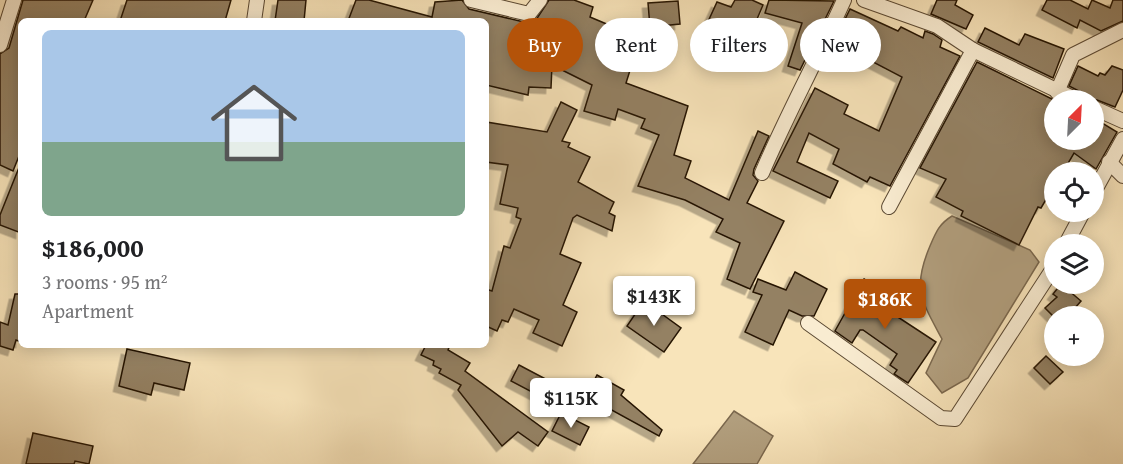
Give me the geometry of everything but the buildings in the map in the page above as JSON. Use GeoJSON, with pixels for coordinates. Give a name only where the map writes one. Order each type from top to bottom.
{"type":"FeatureCollection","features":[{"type":"Feature","properties":{"kind":"street"},"geometry":{"type":"LineString","coordinates":[[0,42],[14,0]]}},
{"type":"Feature","properties":{"kind":"street"},"geometry":{"type":"LineString","coordinates":[[254,18],[257,0]]}},
{"type":"Feature","properties":{"kind":"street"},"geometry":{"type":"LineString","coordinates":[[471,0],[529,14],[540,0]]}},
{"type":"Feature","properties":{"kind":"street"},"geometry":{"type":"LineString","coordinates":[[762,173],[783,123],[816,64],[844,0]]}},
{"type":"Feature","properties":{"kind":"street"},"geometry":{"type":"LineString","coordinates":[[870,1],[937,26],[973,50],[1053,90]]}},
{"type":"Feature","properties":{"kind":"street"},"geometry":{"type":"LineString","coordinates":[[1058,90],[1073,55],[1123,30]]}},
{"type":"Feature","properties":{"kind":"street"},"geometry":{"type":"LineString","coordinates":[[888,207],[973,50]]}},
{"type":"Feature","properties":{"kind":"street"},"geometry":{"type":"LineString","coordinates":[[1104,112],[1123,121]]}},
{"type":"Feature","properties":{"kind":"street"},"geometry":{"type":"LineString","coordinates":[[1104,171],[1123,139]]}},
{"type":"Feature","properties":{"kind":"street"},"geometry":{"type":"LineString","coordinates":[[1108,162],[1123,176]]}},
{"type":"Feature","properties":{"kind":"street"},"geometry":{"type":"LineString","coordinates":[[808,323],[941,418],[955,419],[1044,282]]}},
{"type":"Feature","properties":{"kind":"shaded area"},"geometry":{"type":"Polygon","coordinates":[[[952,216],[1030,250],[1039,262],[968,378],[942,393],[926,373],[942,339],[924,304],[920,284],[924,260],[934,237],[941,225],[952,216]]]}},
{"type":"Feature","properties":{"kind":"shaded area"},"geometry":{"type":"Polygon","coordinates":[[[734,411],[773,436],[757,464],[693,464],[734,411]]]}}]}
